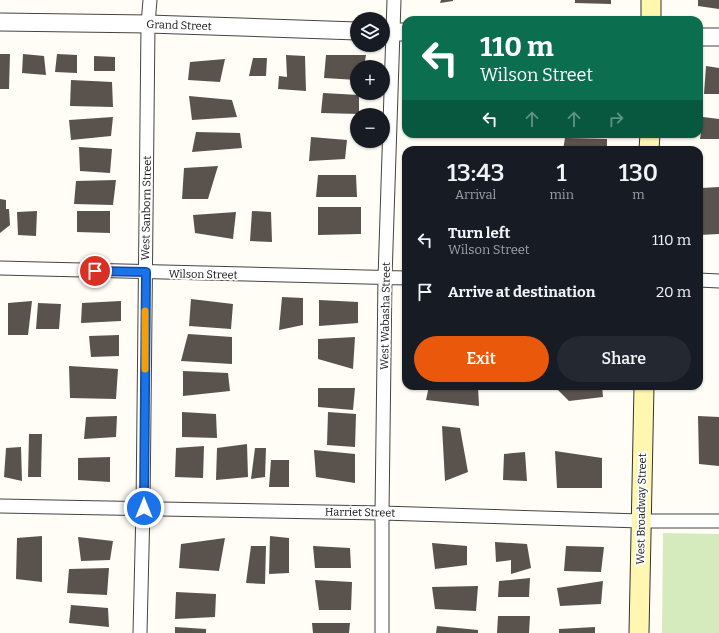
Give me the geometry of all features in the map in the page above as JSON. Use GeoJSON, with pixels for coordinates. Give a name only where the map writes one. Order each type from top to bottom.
{"type":"FeatureCollection","features":[{"type":"Feature","properties":{"kind":"main road"},"geometry":{"type":"LineString","coordinates":[[651,0],[651,16]]}},
{"type":"Feature","properties":{"kind":"main road","name":"West Broadway Street"},"geometry":{"type":"LineString","coordinates":[[639,633],[644,390]]}},
{"type":"Feature","properties":{"kind":"street","name":"West Sanborn Street"},"geometry":{"type":"LineString","coordinates":[[140,633],[144,508],[148,24],[150,0]]}},
{"type":"Feature","properties":{"kind":"street","name":"West Wabasha Street"},"geometry":{"type":"LineString","coordinates":[[382,633],[385,278],[394,0]]}},
{"type":"Feature","properties":{"kind":"street","name":"Grand Street"},"geometry":{"type":"LineString","coordinates":[[0,22],[148,24],[350,31]]}},
{"type":"Feature","properties":{"kind":"street"},"geometry":{"type":"LineString","coordinates":[[703,37],[719,37]]}},
{"type":"Feature","properties":{"kind":"street","name":"Wilson Street"},"geometry":{"type":"LineString","coordinates":[[0,268],[402,278]]}},
{"type":"Feature","properties":{"kind":"street"},"geometry":{"type":"LineString","coordinates":[[703,280],[719,281]]}},
{"type":"Feature","properties":{"kind":"street","name":"Harriet Street"},"geometry":{"type":"LineString","coordinates":[[0,506],[719,521]]}},
{"type":"Feature","properties":{"kind":"green space"},"geometry":{"type":"Polygon","coordinates":[[[663,533],[719,534],[719,633],[662,633],[663,533]]]}},
{"type":"Feature","properties":{"kind":"building"},"geometry":{"type":"Polygon","coordinates":[[[441,0],[453,0],[453,1],[440,3],[441,0]]]}},
{"type":"Feature","properties":{"kind":"building"},"geometry":{"type":"Polygon","coordinates":[[[575,0],[611,0],[611,4],[575,3],[575,0]]]}},
{"type":"Feature","properties":{"kind":"building"},"geometry":{"type":"Polygon","coordinates":[[[698,0],[719,0],[719,9],[698,6],[698,0]]]}},
{"type":"Feature","properties":{"kind":"building"},"geometry":{"type":"Polygon","coordinates":[[[0,54],[10,54],[9,89],[0,89],[0,54]]]}},
{"type":"Feature","properties":{"kind":"building"},"geometry":{"type":"Polygon","coordinates":[[[23,54],[44,56],[46,75],[22,73],[23,54]]]}},
{"type":"Feature","properties":{"kind":"building"},"geometry":{"type":"Polygon","coordinates":[[[57,54],[77,55],[77,73],[55,72],[57,54]]]}},
{"type":"Feature","properties":{"kind":"building"},"geometry":{"type":"Polygon","coordinates":[[[286,55],[305,56],[306,91],[278,89],[279,76],[287,77],[286,55]]]}},
{"type":"Feature","properties":{"kind":"building"},"geometry":{"type":"Polygon","coordinates":[[[326,55],[366,55],[365,60],[350,60],[350,80],[324,78],[326,55]]]}},
{"type":"Feature","properties":{"kind":"building"},"geometry":{"type":"Polygon","coordinates":[[[94,56],[115,57],[115,71],[94,71],[94,56]]]}},
{"type":"Feature","properties":{"kind":"building"},"geometry":{"type":"Polygon","coordinates":[[[253,58],[267,58],[266,76],[249,76],[253,58]]]}},
{"type":"Feature","properties":{"kind":"building"},"geometry":{"type":"Polygon","coordinates":[[[225,59],[220,82],[188,80],[190,62],[225,59]]]}},
{"type":"Feature","properties":{"kind":"building"},"geometry":{"type":"Polygon","coordinates":[[[706,66],[719,68],[719,94],[704,94],[706,66]]]}},
{"type":"Feature","properties":{"kind":"building"},"geometry":{"type":"Polygon","coordinates":[[[71,80],[112,82],[113,107],[70,106],[71,80]]]}},
{"type":"Feature","properties":{"kind":"building"},"geometry":{"type":"Polygon","coordinates":[[[323,93],[350,94],[350,100],[359,100],[359,108],[350,108],[350,114],[321,113],[323,93]]]}},
{"type":"Feature","properties":{"kind":"building"},"geometry":{"type":"Polygon","coordinates":[[[189,96],[232,100],[237,117],[192,120],[189,96]]]}},
{"type":"Feature","properties":{"kind":"building"},"geometry":{"type":"Polygon","coordinates":[[[113,117],[111,136],[71,140],[69,120],[113,117]]]}},
{"type":"Feature","properties":{"kind":"building"},"geometry":{"type":"Polygon","coordinates":[[[703,117],[719,119],[719,139],[700,139],[703,138],[703,117]]]}},
{"type":"Feature","properties":{"kind":"building"},"geometry":{"type":"Polygon","coordinates":[[[196,132],[240,133],[242,148],[192,152],[196,132]]]}},
{"type":"Feature","properties":{"kind":"building"},"geometry":{"type":"Polygon","coordinates":[[[311,137],[347,140],[345,159],[309,161],[311,137]]]}},
{"type":"Feature","properties":{"kind":"building"},"geometry":{"type":"Polygon","coordinates":[[[565,138],[607,139],[607,146],[564,146],[565,138]]]}},
{"type":"Feature","properties":{"kind":"building"},"geometry":{"type":"Polygon","coordinates":[[[79,147],[112,149],[110,173],[80,171],[79,147]]]}},
{"type":"Feature","properties":{"kind":"building"},"geometry":{"type":"Polygon","coordinates":[[[218,166],[208,199],[182,199],[184,168],[218,166]]]}},
{"type":"Feature","properties":{"kind":"building"},"geometry":{"type":"Polygon","coordinates":[[[318,175],[356,175],[357,197],[316,197],[318,175]]]}},
{"type":"Feature","properties":{"kind":"building"},"geometry":{"type":"Polygon","coordinates":[[[116,180],[113,205],[74,204],[76,181],[116,180]]]}},
{"type":"Feature","properties":{"kind":"building"},"geometry":{"type":"Polygon","coordinates":[[[719,187],[719,234],[703,235],[703,188],[719,187]]]}},
{"type":"Feature","properties":{"kind":"building"},"geometry":{"type":"Polygon","coordinates":[[[0,199],[6,200],[6,209],[9,209],[10,225],[0,233],[0,199]]]}},
{"type":"Feature","properties":{"kind":"building"},"geometry":{"type":"Polygon","coordinates":[[[318,207],[361,207],[361,234],[318,235],[318,207]]]}},
{"type":"Feature","properties":{"kind":"building"},"geometry":{"type":"Polygon","coordinates":[[[37,211],[36,236],[18,235],[17,212],[37,211]]]}},
{"type":"Feature","properties":{"kind":"building"},"geometry":{"type":"Polygon","coordinates":[[[77,211],[110,211],[110,233],[77,232],[77,211]]]}},
{"type":"Feature","properties":{"kind":"building"},"geometry":{"type":"Polygon","coordinates":[[[252,211],[271,212],[272,242],[250,241],[252,211]]]}},
{"type":"Feature","properties":{"kind":"building"},"geometry":{"type":"Polygon","coordinates":[[[236,212],[233,239],[195,233],[193,215],[236,212]]]}},
{"type":"Feature","properties":{"kind":"building"},"geometry":{"type":"Polygon","coordinates":[[[282,297],[303,298],[303,325],[279,330],[282,297]]]}},
{"type":"Feature","properties":{"kind":"building"},"geometry":{"type":"Polygon","coordinates":[[[191,299],[233,304],[231,329],[189,326],[191,299]]]}},
{"type":"Feature","properties":{"kind":"building"},"geometry":{"type":"Polygon","coordinates":[[[319,300],[358,302],[358,323],[319,326],[319,300]]]}},
{"type":"Feature","properties":{"kind":"building"},"geometry":{"type":"Polygon","coordinates":[[[32,301],[28,335],[8,335],[8,303],[32,301]]]}},
{"type":"Feature","properties":{"kind":"building"},"geometry":{"type":"Polygon","coordinates":[[[121,301],[121,321],[81,323],[82,303],[121,301]]]}},
{"type":"Feature","properties":{"kind":"building"},"geometry":{"type":"Polygon","coordinates":[[[38,303],[61,304],[59,329],[36,329],[38,303]]]}},
{"type":"Feature","properties":{"kind":"building"},"geometry":{"type":"Polygon","coordinates":[[[188,334],[232,337],[232,364],[181,361],[188,334]]]}},
{"type":"Feature","properties":{"kind":"building"},"geometry":{"type":"Polygon","coordinates":[[[119,335],[119,356],[91,357],[89,336],[119,335]]]}},
{"type":"Feature","properties":{"kind":"building"},"geometry":{"type":"Polygon","coordinates":[[[355,337],[353,369],[318,359],[318,339],[355,337]]]}},
{"type":"Feature","properties":{"kind":"building"},"geometry":{"type":"Polygon","coordinates":[[[69,366],[118,369],[116,399],[70,398],[69,366]]]}},
{"type":"Feature","properties":{"kind":"building"},"geometry":{"type":"Polygon","coordinates":[[[183,371],[228,373],[230,391],[183,396],[183,371]]]}},
{"type":"Feature","properties":{"kind":"building"},"geometry":{"type":"Polygon","coordinates":[[[318,388],[355,388],[353,410],[318,407],[318,388]]]}},
{"type":"Feature","properties":{"kind":"building"},"geometry":{"type":"Polygon","coordinates":[[[428,390],[478,390],[479,406],[426,400],[428,390]]]}},
{"type":"Feature","properties":{"kind":"building"},"geometry":{"type":"Polygon","coordinates":[[[558,390],[602,390],[603,397],[569,401],[558,390]]]}},
{"type":"Feature","properties":{"kind":"building"},"geometry":{"type":"Polygon","coordinates":[[[182,412],[216,414],[217,438],[182,437],[182,412]]]}},
{"type":"Feature","properties":{"kind":"building"},"geometry":{"type":"Polygon","coordinates":[[[328,412],[356,414],[355,447],[327,445],[328,412]]]}},
{"type":"Feature","properties":{"kind":"building"},"geometry":{"type":"Polygon","coordinates":[[[117,416],[116,437],[84,439],[86,417],[117,416]]]}},
{"type":"Feature","properties":{"kind":"building"},"geometry":{"type":"Polygon","coordinates":[[[698,416],[719,417],[719,466],[699,464],[698,416]]]}},
{"type":"Feature","properties":{"kind":"building"},"geometry":{"type":"Polygon","coordinates":[[[442,426],[460,428],[468,472],[445,481],[442,426]]]}},
{"type":"Feature","properties":{"kind":"building"},"geometry":{"type":"Polygon","coordinates":[[[29,434],[42,434],[41,477],[28,477],[29,434]]]}},
{"type":"Feature","properties":{"kind":"building"},"geometry":{"type":"Polygon","coordinates":[[[247,444],[248,477],[216,480],[217,448],[247,444]]]}},
{"type":"Feature","properties":{"kind":"building"},"geometry":{"type":"Polygon","coordinates":[[[204,446],[203,478],[175,477],[176,448],[204,446]]]}},
{"type":"Feature","properties":{"kind":"building"},"geometry":{"type":"Polygon","coordinates":[[[21,447],[22,481],[4,477],[6,448],[21,447]]]}},
{"type":"Feature","properties":{"kind":"building"},"geometry":{"type":"Polygon","coordinates":[[[255,448],[266,448],[265,477],[251,479],[255,448]]]}},
{"type":"Feature","properties":{"kind":"building"},"geometry":{"type":"Polygon","coordinates":[[[314,450],[355,454],[355,483],[316,477],[314,450]]]}},
{"type":"Feature","properties":{"kind":"building"},"geometry":{"type":"Polygon","coordinates":[[[555,451],[602,458],[602,488],[557,488],[555,451]]]}},
{"type":"Feature","properties":{"kind":"building"},"geometry":{"type":"Polygon","coordinates":[[[525,452],[527,481],[503,480],[504,454],[525,452]]]}},
{"type":"Feature","properties":{"kind":"building"},"geometry":{"type":"Polygon","coordinates":[[[110,457],[110,482],[78,480],[78,458],[110,457]]]}},
{"type":"Feature","properties":{"kind":"building"},"geometry":{"type":"Polygon","coordinates":[[[271,460],[289,460],[289,487],[269,487],[271,460]]]}},
{"type":"Feature","properties":{"kind":"building"},"geometry":{"type":"Polygon","coordinates":[[[42,536],[42,582],[16,579],[17,538],[42,536]]]}},
{"type":"Feature","properties":{"kind":"building"},"geometry":{"type":"Polygon","coordinates":[[[270,536],[289,538],[289,573],[269,574],[270,536]]]}},
{"type":"Feature","properties":{"kind":"building"},"geometry":{"type":"Polygon","coordinates":[[[78,537],[113,541],[110,560],[81,561],[78,537]]]}},
{"type":"Feature","properties":{"kind":"building"},"geometry":{"type":"Polygon","coordinates":[[[225,538],[219,571],[179,568],[181,544],[225,538]]]}},
{"type":"Feature","properties":{"kind":"building"},"geometry":{"type":"Polygon","coordinates":[[[495,542],[527,544],[531,568],[511,574],[511,560],[496,562],[495,542]]]}},
{"type":"Feature","properties":{"kind":"building"},"geometry":{"type":"Polygon","coordinates":[[[432,543],[467,546],[467,565],[435,569],[432,543]]]}},
{"type":"Feature","properties":{"kind":"building"},"geometry":{"type":"Polygon","coordinates":[[[251,546],[266,546],[265,584],[246,583],[251,546]]]}},
{"type":"Feature","properties":{"kind":"building"},"geometry":{"type":"Polygon","coordinates":[[[313,546],[350,548],[351,568],[315,568],[313,546]]]}},
{"type":"Feature","properties":{"kind":"building"},"geometry":{"type":"Polygon","coordinates":[[[566,546],[604,547],[601,572],[564,571],[566,546]]]}},
{"type":"Feature","properties":{"kind":"building"},"geometry":{"type":"Polygon","coordinates":[[[109,568],[107,595],[67,593],[69,569],[109,568]]]}},
{"type":"Feature","properties":{"kind":"building"},"geometry":{"type":"Polygon","coordinates":[[[530,578],[529,597],[498,597],[499,581],[530,578]]]}},
{"type":"Feature","properties":{"kind":"building"},"geometry":{"type":"Polygon","coordinates":[[[315,580],[352,582],[351,610],[319,610],[315,580]]]}},
{"type":"Feature","properties":{"kind":"building"},"geometry":{"type":"Polygon","coordinates":[[[603,581],[601,604],[560,606],[557,588],[603,581]]]}},
{"type":"Feature","properties":{"kind":"building"},"geometry":{"type":"Polygon","coordinates":[[[478,586],[476,611],[435,609],[432,587],[478,586]]]}},
{"type":"Feature","properties":{"kind":"building"},"geometry":{"type":"Polygon","coordinates":[[[176,592],[216,594],[215,617],[175,619],[176,592]]]}},
{"type":"Feature","properties":{"kind":"building"},"geometry":{"type":"Polygon","coordinates":[[[71,605],[108,608],[109,627],[69,623],[71,605]]]}},
{"type":"Feature","properties":{"kind":"building"},"geometry":{"type":"Polygon","coordinates":[[[498,616],[530,616],[529,633],[497,633],[498,616]]]}},
{"type":"Feature","properties":{"kind":"building"},"geometry":{"type":"Polygon","coordinates":[[[312,623],[350,623],[349,633],[313,633],[312,623]]]}},
{"type":"Feature","properties":{"kind":"building"},"geometry":{"type":"Polygon","coordinates":[[[437,626],[478,630],[478,633],[436,633],[437,626]]]}},
{"type":"Feature","properties":{"kind":"building"},"geometry":{"type":"Polygon","coordinates":[[[175,627],[206,629],[206,633],[175,633],[175,627]]]}},
{"type":"Feature","properties":{"kind":"building"},"geometry":{"type":"Polygon","coordinates":[[[595,627],[595,633],[559,633],[559,629],[595,627]]]}},
{"type":"Feature","properties":{"kind":"slow traffic"},"geometry":{"type":"LineString","coordinates":[[145,311],[145,369]]}},
{"type":"Feature","properties":{"kind":"route"},"geometry":{"type":"LineString","coordinates":[[95,271],[146,272],[144,508]]}}]}
